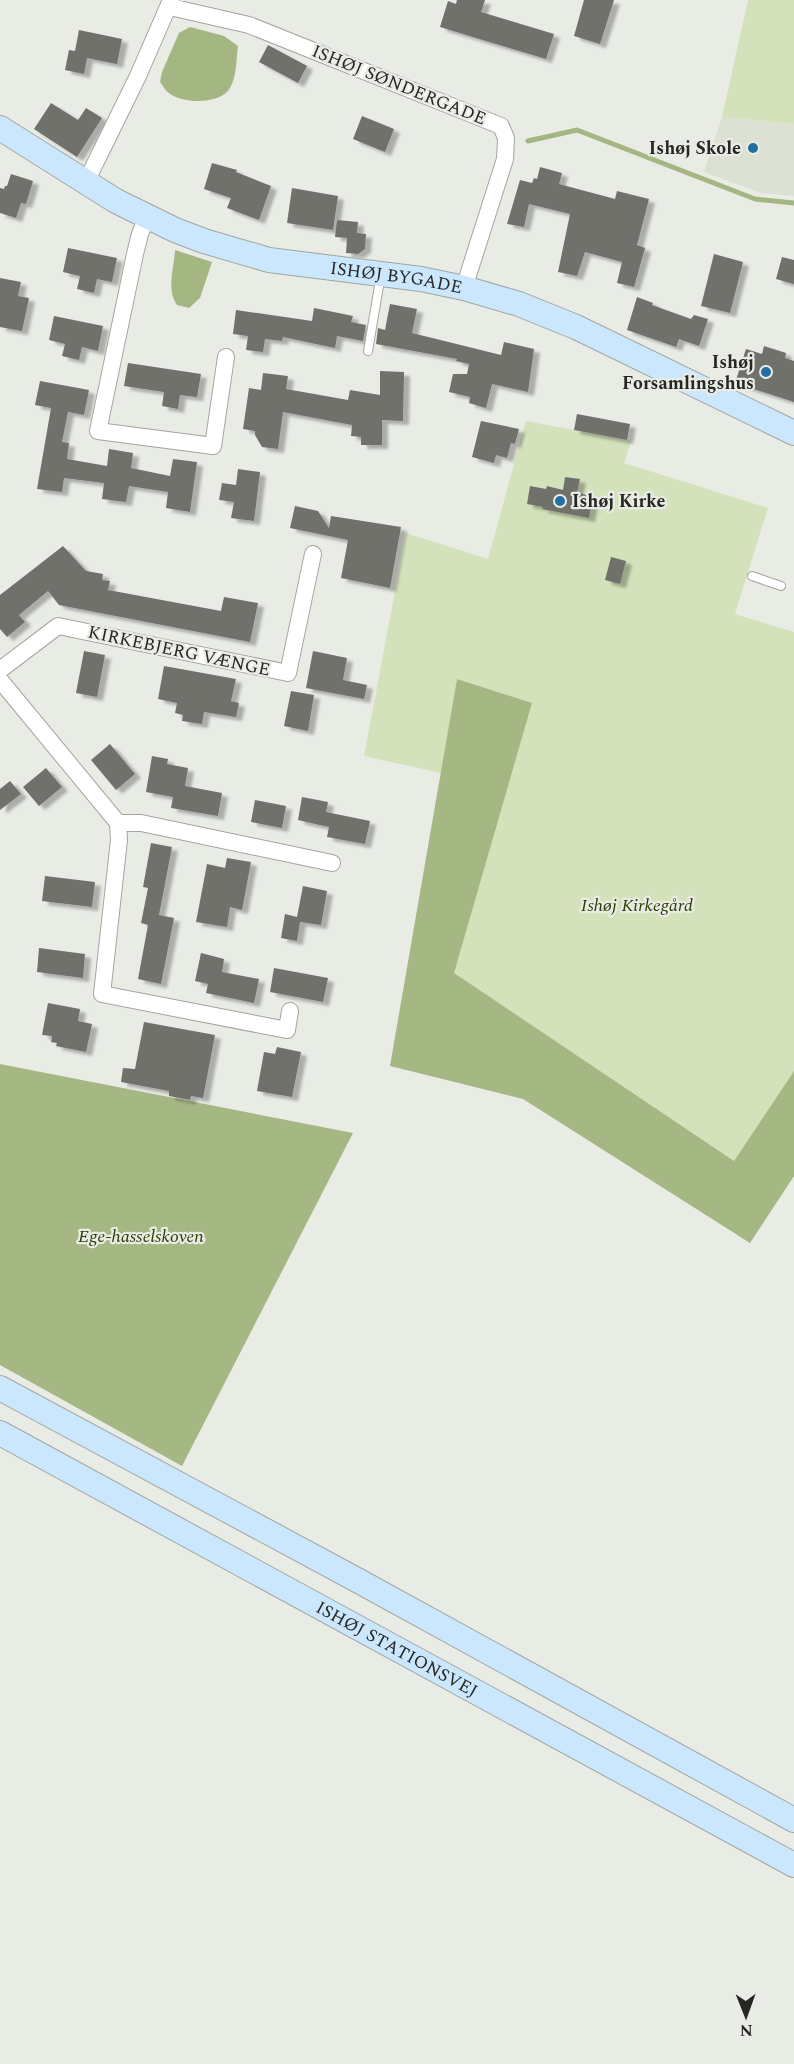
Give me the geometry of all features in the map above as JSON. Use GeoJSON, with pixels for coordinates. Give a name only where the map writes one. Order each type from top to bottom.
{"type":"FeatureCollection","features":[{"type":"Feature","properties":{"kind":"main road","name":"ISHØJ BYGADE"},"geometry":{"type":"LineString","coordinates":[[0,128],[147,217],[204,241],[269,260],[421,279],[464,288],[519,304],[576,327],[794,433]]}},
{"type":"Feature","properties":{"kind":"main road"},"geometry":{"type":"LineString","coordinates":[[0,1388],[368,1586],[794,1820]]}},
{"type":"Feature","properties":{"kind":"main road","name":"ISHØJ STATIONSVEJ"},"geometry":{"type":"LineString","coordinates":[[0,1432],[794,1865]]}},
{"type":"Feature","properties":{"kind":"street","name":"ISHØJ SØNDERGADE"},"geometry":{"type":"LineString","coordinates":[[86,182],[171,4],[249,25],[501,126],[506,138],[505,159],[464,288]]}},
{"type":"Feature","properties":{"kind":"street"},"geometry":{"type":"LineString","coordinates":[[147,217],[135,254],[98,430],[213,446],[226,357]]}},
{"type":"Feature","properties":{"kind":"street","name":"KIRKEBJERG VÆNGE"},"geometry":{"type":"LineString","coordinates":[[0,670],[58,626],[288,673],[313,554]]}},
{"type":"Feature","properties":{"kind":"street"},"geometry":{"type":"LineString","coordinates":[[0,680],[118,823],[119,840],[102,994],[287,1030],[290,1011]]}},
{"type":"Feature","properties":{"kind":"street"},"geometry":{"type":"LineString","coordinates":[[118,823],[141,824],[332,863]]}},
{"type":"Feature","properties":{"kind":"lane"},"geometry":{"type":"LineString","coordinates":[[368,351],[381,274]]}},
{"type":"Feature","properties":{"kind":"lane"},"geometry":{"type":"LineString","coordinates":[[752,576],[781,586]]}},
{"type":"Feature","properties":{"kind":"shaded area"},"geometry":{"type":"Polygon","coordinates":[[[190,27],[224,36],[238,46],[232,83],[225,94],[218,98],[191,101],[175,97],[160,82],[179,33],[190,27]]]}},
{"type":"Feature","properties":{"kind":"shaded area","name":"Ishøj Skole"},"geometry":{"type":"Polygon","coordinates":[[[722,117],[794,124],[794,196],[761,193],[704,172],[722,117]]]}},
{"type":"Feature","properties":{"kind":"shaded area"},"geometry":{"type":"Polygon","coordinates":[[[175,250],[212,262],[200,298],[189,308],[177,305],[172,292],[175,250]]]}},
{"type":"Feature","properties":{"kind":"green space"},"geometry":{"type":"Polygon","coordinates":[[[748,0],[794,0],[794,124],[722,117],[748,0]]]}},
{"type":"Feature","properties":{"kind":"green space","name":"Ishøj Kirkegård"},"geometry":{"type":"Polygon","coordinates":[[[526,421],[631,441],[624,463],[768,508],[735,614],[794,632],[794,1071],[734,1161],[453,973],[532,703],[457,679],[441,773],[364,756],[406,533],[488,559],[526,421]]]}},
{"type":"Feature","properties":{"kind":"green space"},"geometry":{"type":"Polygon","coordinates":[[[457,679],[532,703],[454,973],[734,1161],[794,1071],[794,1176],[750,1243],[523,1099],[390,1066],[457,679]]]}},
{"type":"Feature","properties":{"kind":"green space","name":"Ege-hasselskoven"},"geometry":{"type":"Polygon","coordinates":[[[0,1064],[353,1133],[182,1466],[0,1365],[0,1064]]]}},
{"type":"Feature","properties":{"kind":"building"},"geometry":{"type":"Polygon","coordinates":[[[457,0],[485,0],[481,12],[554,34],[546,59],[440,27],[448,1],[456,4],[457,0]]]}},
{"type":"Feature","properties":{"kind":"building"},"geometry":{"type":"Polygon","coordinates":[[[584,0],[614,0],[600,44],[574,36],[584,0]]]}},
{"type":"Feature","properties":{"kind":"building"},"geometry":{"type":"Polygon","coordinates":[[[79,30],[122,39],[117,64],[87,58],[84,74],[65,70],[69,50],[75,51],[79,30]]]}},
{"type":"Feature","properties":{"kind":"building"},"geometry":{"type":"Polygon","coordinates":[[[268,45],[307,66],[298,83],[259,62],[268,45]]]}},
{"type":"Feature","properties":{"kind":"building"},"geometry":{"type":"Polygon","coordinates":[[[51,103],[78,120],[86,108],[102,118],[77,157],[34,129],[51,103]]]}},
{"type":"Feature","properties":{"kind":"building"},"geometry":{"type":"Polygon","coordinates":[[[362,116],[394,129],[385,152],[353,139],[362,116]]]}},
{"type":"Feature","properties":{"kind":"building"},"geometry":{"type":"Polygon","coordinates":[[[212,163],[237,170],[236,172],[271,186],[259,220],[227,208],[231,198],[204,189],[212,163]]]}},
{"type":"Feature","properties":{"kind":"building"},"geometry":{"type":"Polygon","coordinates":[[[540,167],[562,173],[559,184],[615,199],[617,191],[649,199],[637,245],[645,248],[634,287],[617,283],[622,262],[585,252],[577,276],[558,272],[570,214],[529,204],[524,227],[507,224],[520,180],[532,183],[534,178],[537,179],[540,167]]]}},
{"type":"Feature","properties":{"kind":"building"},"geometry":{"type":"Polygon","coordinates":[[[11,174],[33,181],[26,204],[21,203],[16,218],[0,213],[0,188],[4,189],[7,186],[11,174]]]}},
{"type":"Feature","properties":{"kind":"building"},"geometry":{"type":"Polygon","coordinates":[[[292,188],[338,196],[333,230],[287,223],[292,188]]]}},
{"type":"Feature","properties":{"kind":"building"},"geometry":{"type":"Polygon","coordinates":[[[337,220],[358,222],[357,233],[366,234],[365,249],[358,254],[346,253],[347,238],[335,237],[337,220]]]}},
{"type":"Feature","properties":{"kind":"building"},"geometry":{"type":"Polygon","coordinates":[[[68,248],[117,258],[112,282],[97,279],[94,293],[77,289],[80,276],[63,272],[68,248]]]}},
{"type":"Feature","properties":{"kind":"building"},"geometry":{"type":"Polygon","coordinates":[[[714,254],[743,262],[730,313],[701,306],[714,254]]]}},
{"type":"Feature","properties":{"kind":"building"},"geometry":{"type":"Polygon","coordinates":[[[782,257],[794,260],[794,284],[776,279],[782,257]]]}},
{"type":"Feature","properties":{"kind":"building"},"geometry":{"type":"Polygon","coordinates":[[[0,278],[21,282],[18,296],[29,298],[22,331],[0,327],[0,278]]]}},
{"type":"Feature","properties":{"kind":"building"},"geometry":{"type":"Polygon","coordinates":[[[637,297],[691,319],[694,315],[708,319],[699,346],[679,339],[676,347],[627,330],[637,297]]]}},
{"type":"Feature","properties":{"kind":"building"},"geometry":{"type":"Polygon","coordinates":[[[390,304],[417,309],[412,333],[501,355],[504,342],[534,349],[528,392],[492,384],[486,408],[469,403],[470,397],[449,392],[453,374],[467,374],[469,364],[456,361],[457,359],[376,344],[378,328],[385,330],[390,304]]]}},
{"type":"Feature","properties":{"kind":"building"},"geometry":{"type":"Polygon","coordinates":[[[314,308],[353,316],[351,322],[366,325],[363,341],[337,336],[335,348],[283,337],[282,341],[265,339],[263,352],[246,350],[248,336],[233,334],[236,310],[312,321],[314,308]]]}},
{"type":"Feature","properties":{"kind":"building"},"geometry":{"type":"Polygon","coordinates":[[[54,316],[103,326],[98,351],[82,347],[79,360],[62,356],[65,344],[49,340],[54,316]]]}},
{"type":"Feature","properties":{"kind":"building","name":"Ishøj Forsamlingshus"},"geometry":{"type":"Polygon","coordinates":[[[764,346],[786,353],[785,358],[794,361],[794,402],[735,383],[746,349],[762,354],[764,346]]]}},
{"type":"Feature","properties":{"kind":"building"},"geometry":{"type":"Polygon","coordinates":[[[128,363],[201,374],[197,397],[180,395],[178,409],[162,406],[164,392],[124,386],[128,363]]]}},
{"type":"Feature","properties":{"kind":"building"},"geometry":{"type":"Polygon","coordinates":[[[380,371],[404,372],[403,421],[382,420],[382,445],[361,445],[361,437],[351,436],[352,425],[283,412],[278,449],[262,447],[255,431],[243,429],[249,388],[261,390],[263,373],[288,376],[286,389],[348,400],[350,390],[380,395],[380,371]]]}},
{"type":"Feature","properties":{"kind":"building"},"geometry":{"type":"Polygon","coordinates":[[[40,381],[89,390],[84,415],[68,412],[62,442],[69,443],[67,459],[107,466],[109,449],[133,453],[131,468],[170,476],[173,459],[197,462],[190,512],[166,508],[168,492],[129,486],[126,502],[102,499],[104,483],[64,478],[62,492],[37,489],[51,408],[35,405],[40,381]]]}},
{"type":"Feature","properties":{"kind":"building"},"geometry":{"type":"Polygon","coordinates":[[[577,414],[630,424],[627,440],[574,430],[577,414]]]}},
{"type":"Feature","properties":{"kind":"building"},"geometry":{"type":"Polygon","coordinates":[[[481,421],[519,429],[515,444],[511,443],[507,458],[496,455],[494,463],[472,457],[481,421]]]}},
{"type":"Feature","properties":{"kind":"building"},"geometry":{"type":"Polygon","coordinates":[[[238,469],[260,472],[254,521],[231,518],[234,502],[219,500],[222,483],[236,485],[238,469]]]}},
{"type":"Feature","properties":{"kind":"building","name":"Ishøj Kirke"},"geometry":{"type":"Polygon","coordinates":[[[565,477],[580,479],[577,492],[593,497],[589,518],[527,504],[530,486],[546,489],[547,486],[563,490],[565,477]]]}},
{"type":"Feature","properties":{"kind":"building"},"geometry":{"type":"Polygon","coordinates":[[[295,506],[318,511],[329,528],[331,516],[401,527],[390,588],[341,578],[348,540],[290,528],[295,506]]]}},
{"type":"Feature","properties":{"kind":"building"},"geometry":{"type":"Polygon","coordinates":[[[63,546],[86,571],[103,574],[102,580],[110,581],[108,590],[221,611],[224,597],[258,603],[250,642],[59,605],[48,591],[19,615],[25,622],[7,637],[0,629],[0,595],[63,546]]]}},
{"type":"Feature","properties":{"kind":"building"},"geometry":{"type":"Polygon","coordinates":[[[611,557],[626,561],[620,584],[605,580],[611,557]]]}},
{"type":"Feature","properties":{"kind":"building"},"geometry":{"type":"Polygon","coordinates":[[[84,651],[105,655],[97,697],[76,693],[84,651]]]}},
{"type":"Feature","properties":{"kind":"building"},"geometry":{"type":"Polygon","coordinates":[[[313,651],[347,658],[343,680],[367,685],[364,699],[306,688],[313,651]]]}},
{"type":"Feature","properties":{"kind":"building"},"geometry":{"type":"Polygon","coordinates":[[[164,666],[236,679],[231,701],[239,703],[236,717],[204,712],[202,724],[182,721],[183,715],[175,713],[177,703],[158,699],[164,666]]]}},
{"type":"Feature","properties":{"kind":"building"},"geometry":{"type":"Polygon","coordinates":[[[291,691],[314,695],[308,731],[284,726],[291,691]]]}},
{"type":"Feature","properties":{"kind":"building"},"geometry":{"type":"Polygon","coordinates":[[[110,744],[135,774],[116,790],[91,760],[110,744]]]}},
{"type":"Feature","properties":{"kind":"building"},"geometry":{"type":"Polygon","coordinates":[[[152,756],[168,759],[167,764],[188,768],[185,786],[222,793],[218,816],[171,808],[173,797],[146,792],[152,756]]]}},
{"type":"Feature","properties":{"kind":"building"},"geometry":{"type":"Polygon","coordinates":[[[46,768],[62,787],[39,806],[23,787],[46,768]]]}},
{"type":"Feature","properties":{"kind":"building"},"geometry":{"type":"Polygon","coordinates":[[[10,781],[21,794],[0,810],[0,789],[10,781]]]}},
{"type":"Feature","properties":{"kind":"building"},"geometry":{"type":"Polygon","coordinates":[[[302,797],[328,802],[326,812],[370,821],[365,844],[327,837],[329,827],[298,820],[302,797]]]}},
{"type":"Feature","properties":{"kind":"building"},"geometry":{"type":"Polygon","coordinates":[[[255,800],[286,806],[282,828],[251,822],[255,800]]]}},
{"type":"Feature","properties":{"kind":"building"},"geometry":{"type":"Polygon","coordinates":[[[151,843],[172,847],[159,915],[174,918],[161,984],[138,979],[148,925],[141,923],[148,888],[143,887],[151,843]]]}},
{"type":"Feature","properties":{"kind":"building"},"geometry":{"type":"Polygon","coordinates":[[[227,858],[251,862],[242,910],[230,907],[227,927],[196,922],[207,864],[225,868],[227,858]]]}},
{"type":"Feature","properties":{"kind":"building"},"geometry":{"type":"Polygon","coordinates":[[[45,876],[95,882],[92,907],[42,901],[45,876]]]}},
{"type":"Feature","properties":{"kind":"building"},"geometry":{"type":"Polygon","coordinates":[[[303,886],[327,891],[321,925],[300,922],[297,941],[281,938],[285,914],[297,917],[303,886]]]}},
{"type":"Feature","properties":{"kind":"building"},"geometry":{"type":"Polygon","coordinates":[[[39,948],[85,954],[83,978],[37,972],[39,948]]]}},
{"type":"Feature","properties":{"kind":"building"},"geometry":{"type":"Polygon","coordinates":[[[201,953],[224,959],[222,972],[259,979],[254,1003],[206,993],[208,984],[195,981],[201,953]]]}},
{"type":"Feature","properties":{"kind":"building"},"geometry":{"type":"Polygon","coordinates":[[[274,968],[328,978],[323,1002],[270,992],[274,968]]]}},
{"type":"Feature","properties":{"kind":"building"},"geometry":{"type":"Polygon","coordinates":[[[48,1003],[80,1009],[78,1021],[92,1024],[86,1052],[56,1046],[57,1043],[51,1042],[52,1036],[42,1035],[48,1003]]]}},
{"type":"Feature","properties":{"kind":"building"},"geometry":{"type":"Polygon","coordinates":[[[144,1022],[215,1035],[203,1098],[191,1096],[190,1100],[169,1096],[169,1091],[121,1082],[123,1068],[135,1069],[144,1022]]]}},
{"type":"Feature","properties":{"kind":"building"},"geometry":{"type":"Polygon","coordinates":[[[277,1047],[301,1052],[292,1097],[257,1091],[264,1052],[275,1054],[277,1047]]]}},
{"type":"Feature","properties":{"kind":"waterway"},"geometry":{"type":"LineString","coordinates":[[528,141],[577,130],[755,199],[794,203]]}},
{"type":"Feature","properties":{"kind":"place","name":"Ishøj Skole"},"geometry":{"type":"Point","coordinates":[753,148]}},
{"type":"Feature","properties":{"kind":"place","name":"Ishøj Forsamlingshus"},"geometry":{"type":"Point","coordinates":[766,372]}},
{"type":"Feature","properties":{"kind":"place","name":"Ishøj Kirke"},"geometry":{"type":"Point","coordinates":[560,501]}}]}
